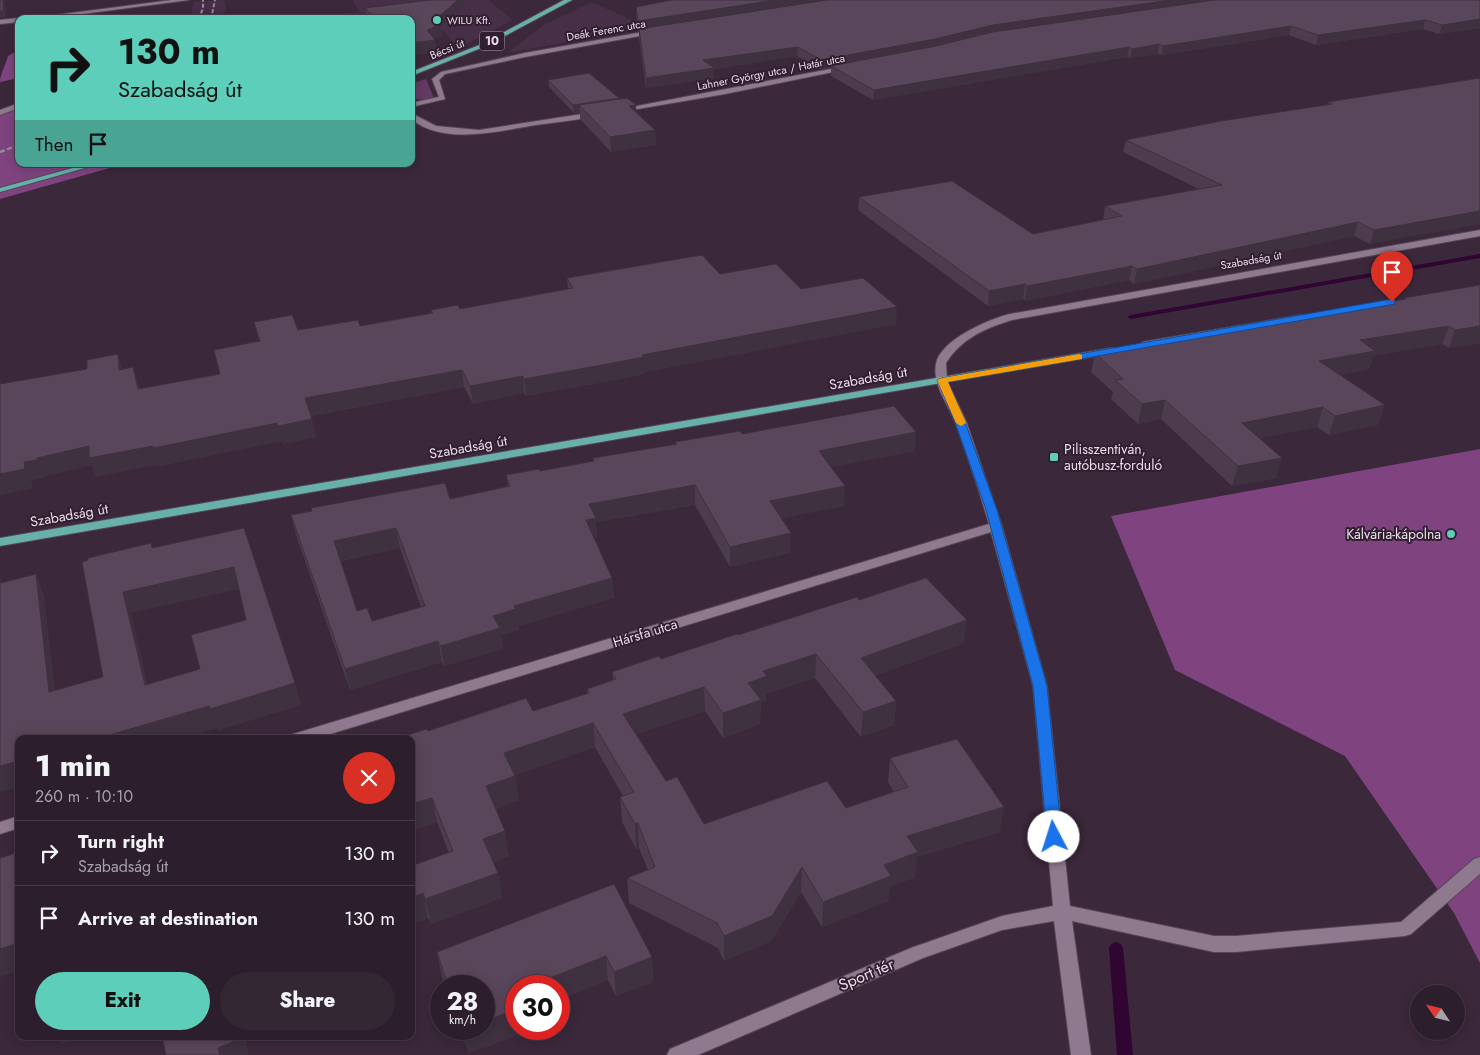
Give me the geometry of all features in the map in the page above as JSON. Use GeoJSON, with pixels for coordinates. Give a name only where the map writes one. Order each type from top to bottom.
{"type":"FeatureCollection","features":[{"type":"Feature","properties":{"kind":"main road","name":"Bécsi út"},"geometry":{"type":"LineString","coordinates":[[415,73],[465,54],[494,40],[542,12],[569,0]]}},
{"type":"Feature","properties":{"kind":"main road"},"geometry":{"type":"LineString","coordinates":[[0,190],[85,167]]}},
{"type":"Feature","properties":{"kind":"main road","name":"Szabadság út"},"geometry":{"type":"LineString","coordinates":[[0,542],[1312,316]]}},
{"type":"Feature","properties":{"kind":"street"},"geometry":{"type":"LineString","coordinates":[[60,15],[186,0]]}},
{"type":"Feature","properties":{"kind":"street"},"geometry":{"type":"LineString","coordinates":[[0,22],[15,20]]}},
{"type":"Feature","properties":{"kind":"street","name":"Deák Ferenc utca"},"geometry":{"type":"LineString","coordinates":[[415,104],[443,98],[435,79],[443,73],[525,54],[662,30]]}},
{"type":"Feature","properties":{"kind":"street","name":"Lahner György utca / Határ utca"},"geometry":{"type":"LineString","coordinates":[[612,111],[725,92],[851,67]]}},
{"type":"Feature","properties":{"kind":"street"},"geometry":{"type":"LineString","coordinates":[[0,114],[15,107]]}},
{"type":"Feature","properties":{"kind":"street"},"geometry":{"type":"LineString","coordinates":[[415,119],[419,123],[428,126],[462,132],[478,132],[602,113]]}},
{"type":"Feature","properties":{"kind":"street","name":"Szabadság út"},"geometry":{"type":"LineString","coordinates":[[942,380],[940,363],[954,345],[988,324],[1010,317],[1480,233]]}},
{"type":"Feature","properties":{"kind":"street"},"geometry":{"type":"LineString","coordinates":[[942,380],[960,422],[996,526],[1040,686],[1062,912],[1081,1055]]}},
{"type":"Feature","properties":{"kind":"street","name":"Hársfa utca"},"geometry":{"type":"LineString","coordinates":[[308,735],[996,526]]}},
{"type":"Feature","properties":{"kind":"street"},"geometry":{"type":"LineString","coordinates":[[0,828],[15,823]]}},
{"type":"Feature","properties":{"kind":"street"},"geometry":{"type":"LineString","coordinates":[[1062,912],[1214,944],[1236,944],[1404,929],[1480,864]]}},
{"type":"Feature","properties":{"kind":"street","name":"Sport tér"},"geometry":{"type":"LineString","coordinates":[[677,1055],[917,953],[1002,923],[1062,912]]}},
{"type":"Feature","properties":{"kind":"shaded area"},"geometry":{"type":"Polygon","coordinates":[[[224,0],[226,6],[223,15],[191,15],[194,2],[224,0]]]}},
{"type":"Feature","properties":{"kind":"shaded area"},"geometry":{"type":"Polygon","coordinates":[[[352,0],[488,0],[513,20],[459,48],[443,31],[415,34],[415,15],[340,14],[359,12],[352,0]]]}},
{"type":"Feature","properties":{"kind":"shaded area"},"geometry":{"type":"Polygon","coordinates":[[[591,2],[648,27],[507,53],[544,25],[591,2]]]}},
{"type":"Feature","properties":{"kind":"shaded area"},"geometry":{"type":"Polygon","coordinates":[[[15,52],[15,79],[0,82],[1,76],[8,56],[15,52]]]}},
{"type":"Feature","properties":{"kind":"shaded area"},"geometry":{"type":"Polygon","coordinates":[[[426,79],[434,98],[428,101],[415,99],[415,83],[426,79]]]}},
{"type":"Feature","properties":{"kind":"shaded area"},"geometry":{"type":"Polygon","coordinates":[[[15,105],[15,167],[113,167],[0,199],[0,111],[15,105]]]}},
{"type":"Feature","properties":{"kind":"shaded area"},"geometry":{"type":"Polygon","coordinates":[[[1480,449],[1480,963],[1454,913],[1345,756],[1175,670],[1111,516],[1480,449]]]}},
{"type":"Feature","properties":{"kind":"building"},"geometry":{"type":"Polygon","coordinates":[[[0,0],[3,0],[3,11],[0,11],[0,0]]]}},
{"type":"Feature","properties":{"kind":"building"},"geometry":{"type":"Polygon","coordinates":[[[430,0],[458,0],[436,19],[441,24],[427,30],[435,40],[415,42],[415,15],[372,15],[365,8],[430,0]]]}},
{"type":"Feature","properties":{"kind":"building"},"geometry":{"type":"Polygon","coordinates":[[[672,0],[776,0],[638,21],[636,7],[672,0]]]}},
{"type":"Feature","properties":{"kind":"building"},"geometry":{"type":"Polygon","coordinates":[[[827,0],[1171,0],[993,25],[935,39],[821,60],[798,47],[703,60],[714,68],[646,78],[639,29],[827,0]]]}},
{"type":"Feature","properties":{"kind":"building"},"geometry":{"type":"Polygon","coordinates":[[[1214,0],[1480,0],[1480,19],[1442,25],[1425,20],[1318,35],[1291,26],[1163,46],[1159,44],[1132,49],[1129,47],[874,90],[831,66],[936,46],[993,32],[1214,0]]]}},
{"type":"Feature","properties":{"kind":"building"},"geometry":{"type":"Polygon","coordinates":[[[589,73],[619,98],[573,105],[548,80],[589,73]]]}},
{"type":"Feature","properties":{"kind":"building"},"geometry":{"type":"Polygon","coordinates":[[[1480,78],[1480,211],[1374,230],[1358,222],[1137,269],[1132,266],[1027,286],[1025,284],[989,291],[859,197],[952,181],[1033,234],[1122,216],[1105,206],[1222,185],[1126,140],[1221,121],[1332,104],[1328,102],[1480,78]]]}},
{"type":"Feature","properties":{"kind":"building"},"geometry":{"type":"Polygon","coordinates":[[[627,98],[636,105],[629,106],[655,130],[610,137],[579,105],[627,98]]]}},
{"type":"Feature","properties":{"kind":"building"},"geometry":{"type":"Polygon","coordinates":[[[702,255],[720,274],[776,264],[801,289],[863,278],[897,307],[524,379],[523,376],[470,386],[462,370],[305,398],[312,419],[278,426],[277,423],[154,448],[153,446],[89,458],[89,446],[24,462],[25,469],[0,474],[0,384],[87,369],[87,360],[118,354],[119,370],[133,367],[138,389],[220,374],[214,350],[260,341],[254,322],[292,315],[298,330],[358,320],[360,326],[433,313],[431,310],[458,305],[460,309],[573,288],[567,278],[702,255]]]}},
{"type":"Feature","properties":{"kind":"building"},"geometry":{"type":"Polygon","coordinates":[[[1480,285],[1480,326],[1455,330],[1449,326],[1360,340],[1375,351],[1319,361],[1385,405],[1335,416],[1323,407],[1242,423],[1282,458],[1238,466],[1165,400],[1142,404],[1115,380],[1123,379],[1095,353],[1288,322],[1286,320],[1480,285]]]}},
{"type":"Feature","properties":{"kind":"building"},"geometry":{"type":"Polygon","coordinates":[[[894,406],[916,432],[819,451],[845,486],[770,501],[791,533],[730,547],[695,485],[589,504],[596,518],[586,520],[612,578],[514,606],[516,609],[493,616],[500,628],[441,646],[438,641],[345,669],[291,515],[312,511],[311,508],[445,483],[450,499],[510,486],[506,475],[594,461],[593,458],[677,444],[675,442],[740,431],[742,434],[894,406]],[[396,528],[334,541],[357,611],[367,608],[372,621],[425,606],[396,528]]]}},
{"type":"Feature","properties":{"kind":"building"},"geometry":{"type":"Polygon","coordinates":[[[244,528],[295,683],[210,709],[209,706],[110,735],[15,735],[15,762],[0,766],[0,577],[1,583],[36,574],[49,692],[103,677],[82,562],[88,560],[88,558],[151,543],[152,548],[244,528]],[[234,567],[123,592],[145,685],[200,669],[191,635],[246,620],[234,567]]]}},
{"type":"Feature","properties":{"kind":"building"},"geometry":{"type":"Polygon","coordinates":[[[926,578],[967,620],[861,658],[896,701],[863,712],[816,654],[763,671],[767,676],[748,683],[761,700],[723,713],[704,687],[623,714],[666,781],[677,777],[704,824],[827,781],[846,808],[908,787],[890,758],[957,739],[1004,807],[907,836],[918,852],[884,865],[891,876],[823,902],[802,867],[772,916],[724,936],[717,923],[627,878],[655,867],[638,823],[635,824],[620,797],[634,792],[593,723],[504,753],[515,776],[486,786],[505,831],[483,839],[498,873],[425,899],[423,893],[415,896],[415,865],[453,851],[432,798],[415,803],[415,735],[407,735],[427,729],[428,731],[526,698],[533,711],[589,693],[587,689],[616,679],[612,672],[659,656],[661,659],[857,597],[859,600],[926,578]]]}},
{"type":"Feature","properties":{"kind":"building"},"geometry":{"type":"Polygon","coordinates":[[[15,853],[15,944],[0,949],[0,858],[15,853]]]}},
{"type":"Feature","properties":{"kind":"building"},"geometry":{"type":"Polygon","coordinates":[[[614,884],[652,957],[614,972],[606,956],[557,975],[505,975],[505,1013],[495,1018],[495,975],[444,975],[437,952],[614,884]]]}},
{"type":"Feature","properties":{"kind":"building"},"geometry":{"type":"Polygon","coordinates":[[[163,1040],[237,1040],[218,1048],[220,1055],[166,1055],[163,1040]]]}},
{"type":"Feature","properties":{"kind":"waterway"},"geometry":{"type":"LineString","coordinates":[[1131,317],[1480,256]]}},
{"type":"Feature","properties":{"kind":"waterway"},"geometry":{"type":"LineString","coordinates":[[1116,948],[1125,1055]]}},
{"type":"Feature","properties":{"kind":"railway"},"geometry":{"type":"LineString","coordinates":[[200,15],[203,0]]}},
{"type":"Feature","properties":{"kind":"railway"},"geometry":{"type":"LineString","coordinates":[[212,15],[215,0]]}},
{"type":"Feature","properties":{"kind":"railway"},"geometry":{"type":"LineString","coordinates":[[0,152],[15,146]]}},
{"type":"Feature","properties":{"kind":"slow traffic"},"geometry":{"type":"LineString","coordinates":[[961,423],[942,380],[1079,357]]}},
{"type":"Feature","properties":{"kind":"place","name":"WILU Kft."},"geometry":{"type":"Point","coordinates":[437,20]}},
{"type":"Feature","properties":{"kind":"place","name":"Pilisszentiván, autóbusz-forduló"},"geometry":{"type":"Point","coordinates":[1054,457]}},
{"type":"Feature","properties":{"kind":"place","name":"Kálvária-kápolna"},"geometry":{"type":"Point","coordinates":[1451,534]}},
{"type":"Feature","properties":{"kind":"route"},"geometry":{"type":"LineString","coordinates":[[1054,837],[1040,686],[991,510],[960,422],[942,380],[986,374],[1392,302]]}}]}
